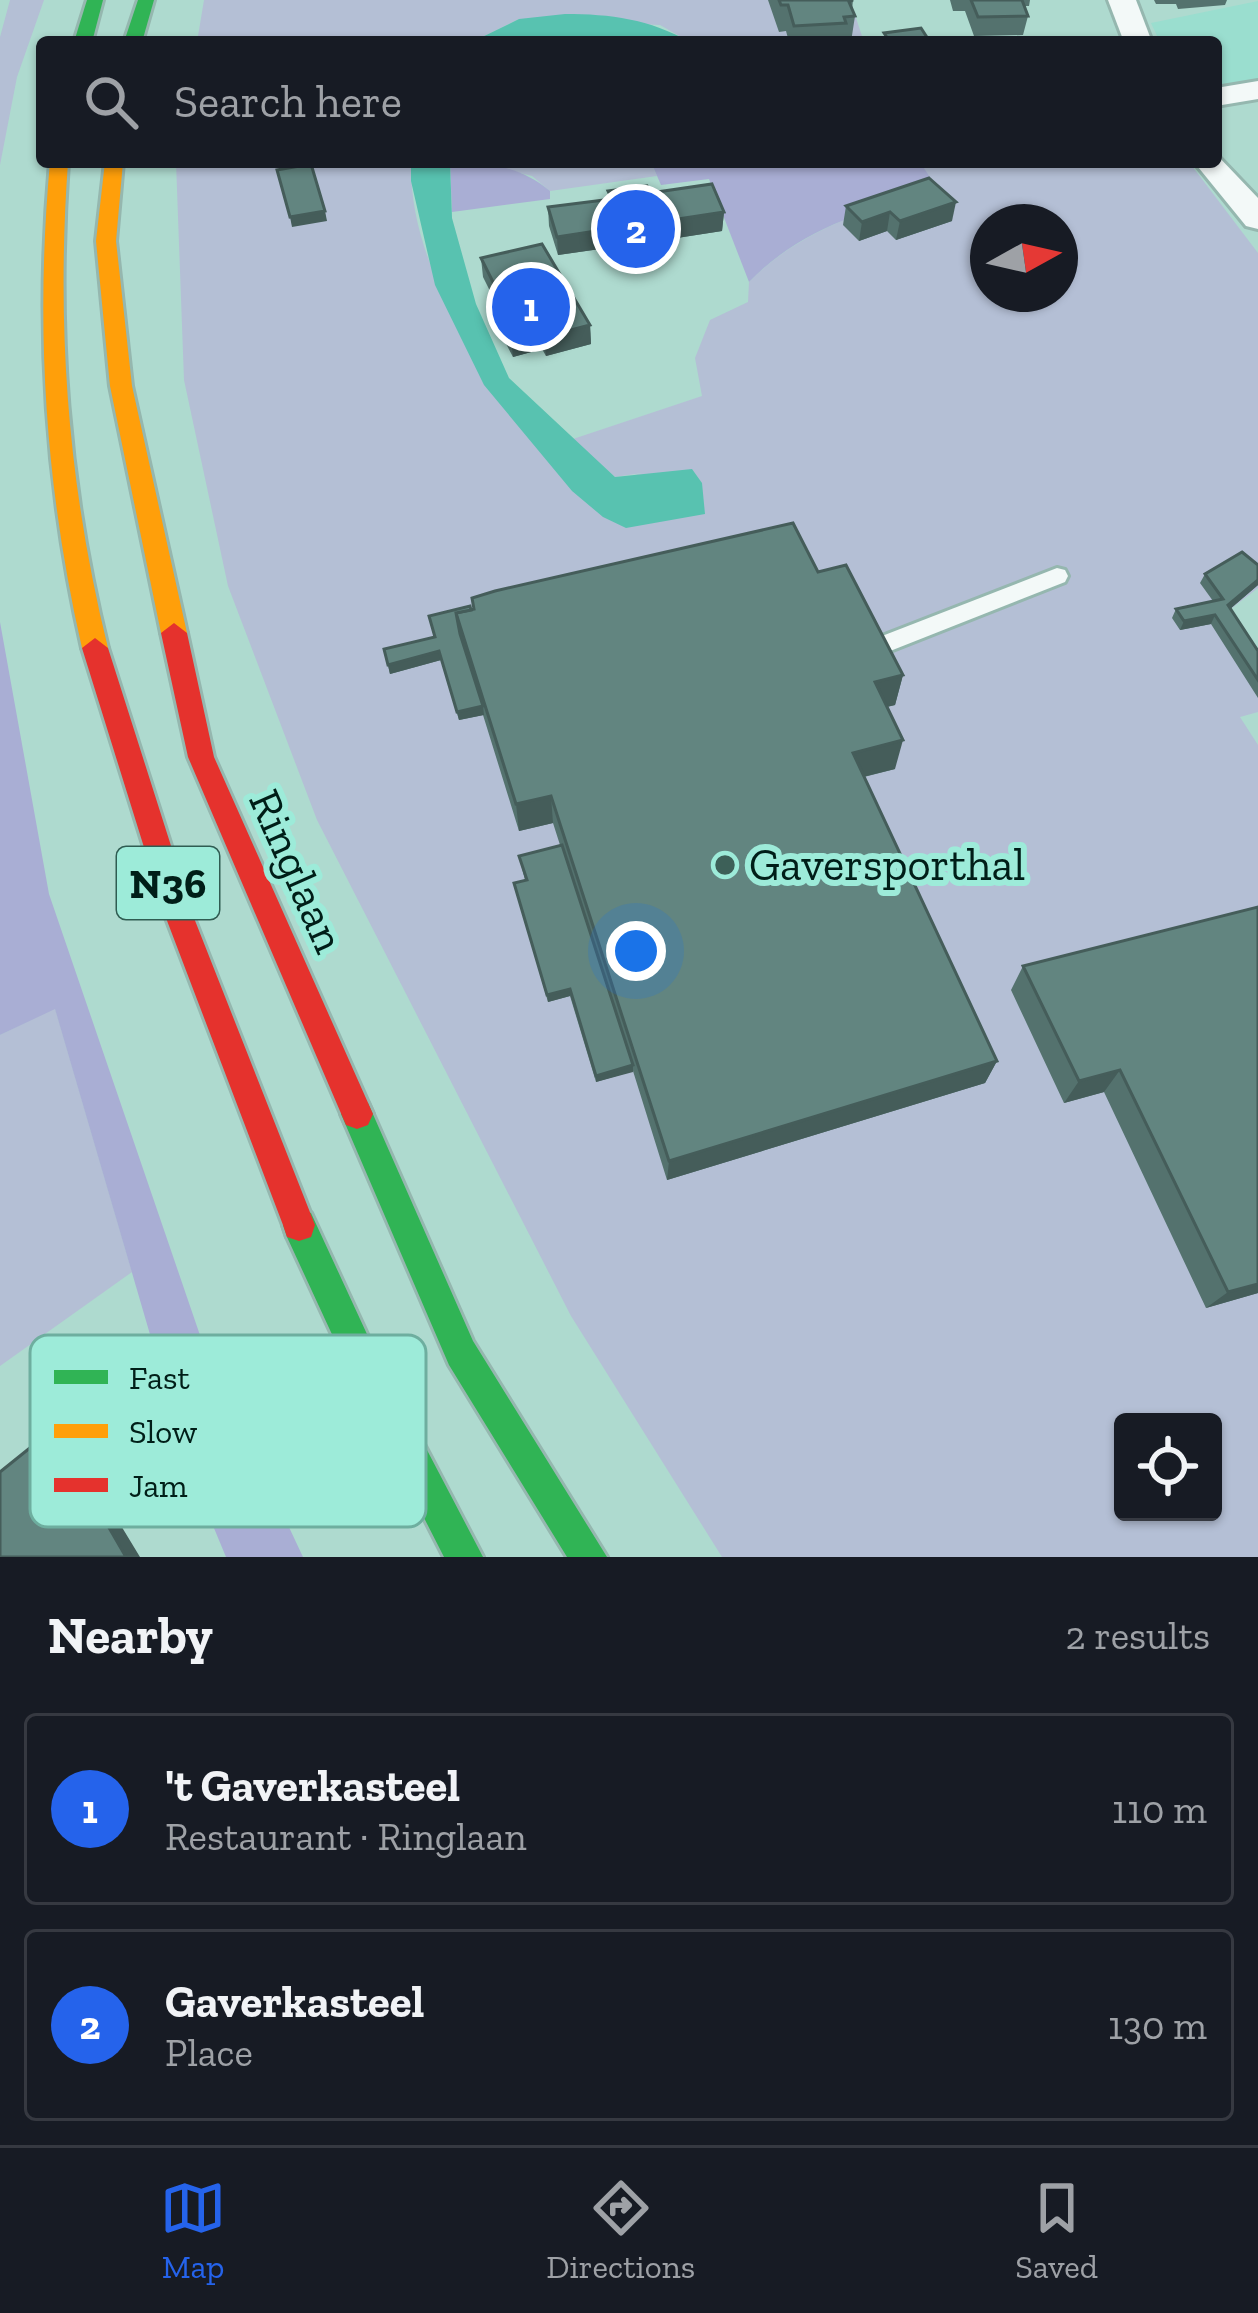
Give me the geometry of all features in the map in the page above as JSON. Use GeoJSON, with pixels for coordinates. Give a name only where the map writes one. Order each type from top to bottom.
{"type":"FeatureCollection","features":[{"type":"Feature","properties":{"kind":"main road"},"geometry":{"type":"LineString","coordinates":[[85,36],[95,0]]}},
{"type":"Feature","properties":{"kind":"main road"},"geometry":{"type":"LineString","coordinates":[[135,36],[146,0]]}},
{"type":"Feature","properties":{"kind":"main road","name":"N36"},"geometry":{"type":"LineString","coordinates":[[59,168],[49,285],[55,423],[77,579],[128,775],[236,1070],[351,1335]]}},
{"type":"Feature","properties":{"kind":"main road","name":"Ringlaan"},"geometry":{"type":"LineString","coordinates":[[113,168],[106,241],[121,386],[201,758],[461,1352],[588,1557]]}},
{"type":"Feature","properties":{"kind":"main road","name":"N36"},"geometry":{"type":"LineString","coordinates":[[426,1482],[464,1557]]}},
{"type":"Feature","properties":{"kind":"street"},"geometry":{"type":"LineString","coordinates":[[1122,0],[1136,36]]}},
{"type":"Feature","properties":{"kind":"street"},"geometry":{"type":"LineString","coordinates":[[1222,96],[1258,90]]}},
{"type":"Feature","properties":{"kind":"street"},"geometry":{"type":"LineString","coordinates":[[1215,168],[1258,219]]}},
{"type":"Feature","properties":{"kind":"lane"},"geometry":{"type":"LineString","coordinates":[[872,649],[1057,576]]}},
{"type":"Feature","properties":{"kind":"shaded area"},"geometry":{"type":"Polygon","coordinates":[[[10,0],[44,0],[17,77],[0,165],[0,37],[10,0]]]}},
{"type":"Feature","properties":{"kind":"shaded area"},"geometry":{"type":"Polygon","coordinates":[[[204,0],[850,0],[862,36],[679,36],[660,25],[519,19],[484,36],[198,36],[204,0]]]}},
{"type":"Feature","properties":{"kind":"shaded area"},"geometry":{"type":"Polygon","coordinates":[[[1258,1],[1258,81],[1222,84],[1222,36],[1157,36],[1151,23],[1258,1]]]}},
{"type":"Feature","properties":{"kind":"shaded area"},"geometry":{"type":"Polygon","coordinates":[[[598,15],[629,19],[677,36],[484,36],[519,19],[598,15]]]}},
{"type":"Feature","properties":{"kind":"shaded area"},"geometry":{"type":"Polygon","coordinates":[[[176,168],[412,168],[426,252],[444,295],[492,376],[572,491],[642,473],[615,477],[573,439],[702,396],[695,358],[710,320],[748,302],[749,282],[790,248],[860,214],[936,188],[924,168],[1194,168],[1258,253],[1258,588],[1223,615],[1258,668],[1258,712],[1240,717],[1258,745],[1258,1557],[722,1557],[571,1316],[317,820],[228,586],[184,380],[176,168]]]}},
{"type":"Feature","properties":{"kind":"shaded area"},"geometry":{"type":"Polygon","coordinates":[[[411,168],[450,168],[452,218],[476,304],[509,378],[615,477],[692,469],[702,483],[705,514],[626,528],[603,517],[572,491],[484,385],[435,285],[411,168]]]}},
{"type":"Feature","properties":{"kind":"shaded area"},"geometry":{"type":"Polygon","coordinates":[[[450,168],[502,168],[550,191],[550,199],[452,212],[450,168]]]}},
{"type":"Feature","properties":{"kind":"shaded area"},"geometry":{"type":"Polygon","coordinates":[[[501,168],[654,168],[657,176],[550,191],[532,176],[501,168]]]}},
{"type":"Feature","properties":{"kind":"shaded area"},"geometry":{"type":"Polygon","coordinates":[[[654,168],[924,168],[937,188],[813,235],[749,282],[709,179],[661,185],[654,168]]]}},
{"type":"Feature","properties":{"kind":"shaded area"},"geometry":{"type":"Polygon","coordinates":[[[0,622],[49,894],[200,1335],[150,1335],[55,1009],[0,1035],[0,622]]]}},
{"type":"Feature","properties":{"kind":"shaded area"},"geometry":{"type":"Polygon","coordinates":[[[55,1008],[132,1272],[44,1335],[30,1335],[30,1345],[0,1366],[0,1035],[55,1008]]]}},
{"type":"Feature","properties":{"kind":"shaded area"},"geometry":{"type":"Polygon","coordinates":[[[214,1527],[289,1527],[303,1557],[226,1557],[214,1527]]]}},
{"type":"Feature","properties":{"kind":"building"},"geometry":{"type":"Polygon","coordinates":[[[779,0],[853,0],[849,2],[855,16],[844,17],[846,23],[794,26],[788,5],[779,0]]]}},
{"type":"Feature","properties":{"kind":"building"},"geometry":{"type":"Polygon","coordinates":[[[971,0],[1022,0],[1028,16],[978,17],[971,0]]]}},
{"type":"Feature","properties":{"kind":"building"},"geometry":{"type":"Polygon","coordinates":[[[921,28],[926,36],[886,36],[884,33],[921,28]]]}},
{"type":"Feature","properties":{"kind":"building"},"geometry":{"type":"Polygon","coordinates":[[[312,168],[325,211],[290,217],[277,170],[312,168]]]}},
{"type":"Feature","properties":{"kind":"building"},"geometry":{"type":"Polygon","coordinates":[[[929,178],[956,202],[900,221],[890,212],[862,222],[846,206],[929,178]]]}},
{"type":"Feature","properties":{"kind":"building"},"geometry":{"type":"Polygon","coordinates":[[[712,184],[724,212],[664,221],[659,230],[639,233],[628,226],[557,237],[548,207],[612,199],[608,191],[647,186],[650,193],[712,184]]]}},
{"type":"Feature","properties":{"kind":"building"},"geometry":{"type":"Polygon","coordinates":[[[542,244],[590,325],[544,337],[540,331],[511,338],[502,322],[517,318],[510,305],[505,306],[481,258],[542,244]]]}},
{"type":"Feature","properties":{"kind":"building","name":"Gaversporthal"},"geometry":{"type":"Polygon","coordinates":[[[793,523],[818,572],[846,565],[903,675],[875,682],[903,740],[853,753],[997,1061],[669,1161],[551,796],[516,804],[456,613],[474,609],[472,598],[495,591],[793,523]]]}},
{"type":"Feature","properties":{"kind":"building"},"geometry":{"type":"Polygon","coordinates":[[[1242,552],[1258,565],[1258,580],[1228,605],[1258,651],[1258,680],[1215,615],[1184,621],[1176,609],[1223,599],[1205,574],[1242,552]]]}},
{"type":"Feature","properties":{"kind":"building"},"geometry":{"type":"Polygon","coordinates":[[[470,606],[471,610],[456,613],[483,706],[457,712],[439,651],[388,665],[384,649],[435,637],[429,616],[470,606]]]}},
{"type":"Feature","properties":{"kind":"building"},"geometry":{"type":"Polygon","coordinates":[[[562,845],[633,1065],[596,1076],[570,989],[547,995],[514,883],[527,880],[519,856],[562,845]]]}},
{"type":"Feature","properties":{"kind":"building"},"geometry":{"type":"Polygon","coordinates":[[[1258,907],[1258,1284],[1228,1292],[1120,1070],[1079,1081],[1023,966],[1258,907]]]}},
{"type":"Feature","properties":{"kind":"building"},"geometry":{"type":"Polygon","coordinates":[[[30,1448],[30,1527],[109,1527],[126,1557],[0,1557],[0,1472],[30,1448]]]}},
{"type":"Feature","properties":{"kind":"traffic: fast"},"geometry":{"type":"LineString","coordinates":[[85,36],[95,0]]}},
{"type":"Feature","properties":{"kind":"traffic: fast"},"geometry":{"type":"LineString","coordinates":[[135,36],[146,0]]}},
{"type":"Feature","properties":{"kind":"traffic: fast"},"geometry":{"type":"LineString","coordinates":[[357,1114],[461,1353],[588,1557]]}},
{"type":"Feature","properties":{"kind":"traffic: fast"},"geometry":{"type":"LineString","coordinates":[[299,1225],[350,1335]]}},
{"type":"Feature","properties":{"kind":"traffic: fast"},"geometry":{"type":"LineString","coordinates":[[426,1484],[464,1557]]}},
{"type":"Feature","properties":{"kind":"traffic: slow"},"geometry":{"type":"LineString","coordinates":[[59,168],[52,285],[55,406],[69,527],[95,648]]}},
{"type":"Feature","properties":{"kind":"traffic: slow"},"geometry":{"type":"LineString","coordinates":[[113,168],[106,241],[121,386],[174,633]]}},
{"type":"Feature","properties":{"kind":"traffic: jam"},"geometry":{"type":"LineString","coordinates":[[174,633],[201,757],[357,1114]]}},
{"type":"Feature","properties":{"kind":"traffic: jam"},"geometry":{"type":"LineString","coordinates":[[95,648],[180,918],[299,1225]]}},
{"type":"Feature","properties":{"kind":"place","name":"Gaverkasteel"},"geometry":{"type":"Point","coordinates":[636,229]}},
{"type":"Feature","properties":{"kind":"place","name":"'t Gaverkasteel"},"geometry":{"type":"Point","coordinates":[531,307]}},
{"type":"Feature","properties":{"kind":"place","name":"Gaversporthal"},"geometry":{"type":"Point","coordinates":[725,865]}}]}
